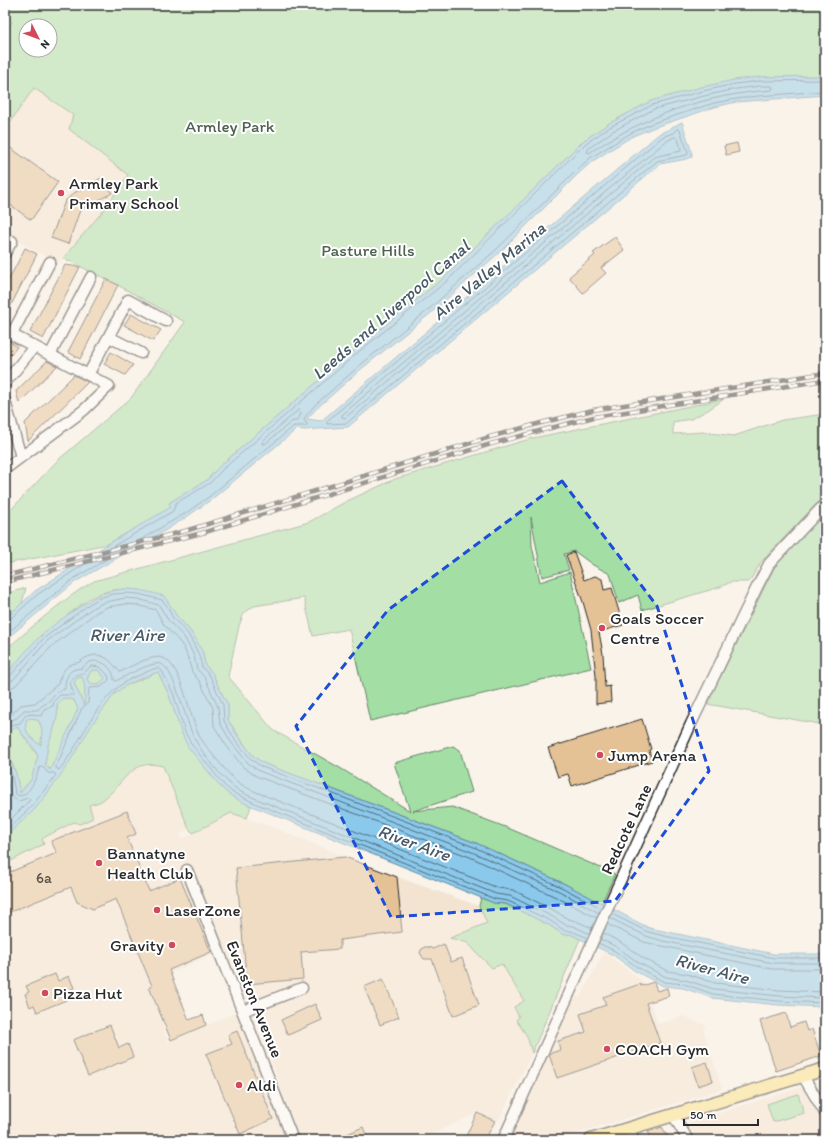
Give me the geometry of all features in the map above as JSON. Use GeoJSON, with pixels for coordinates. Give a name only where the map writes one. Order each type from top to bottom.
{"type":"FeatureCollection","features":[{"type":"Feature","properties":{"kind":"main road"},"geometry":{"type":"LineString","coordinates":[[591,1140],[825,1069]]}},
{"type":"Feature","properties":{"kind":"street"},"geometry":{"type":"LineString","coordinates":[[5,253],[12,241]]}},
{"type":"Feature","properties":{"kind":"street"},"geometry":{"type":"LineString","coordinates":[[5,469],[84,410],[109,386],[34,347],[9,332],[50,262]]}},
{"type":"Feature","properties":{"kind":"street"},"geometry":{"type":"LineString","coordinates":[[50,355],[91,277]]}},
{"type":"Feature","properties":{"kind":"street"},"geometry":{"type":"LineString","coordinates":[[88,375],[128,300],[166,321]]}},
{"type":"Feature","properties":{"kind":"street"},"geometry":{"type":"LineString","coordinates":[[109,337],[141,353]]}},
{"type":"Feature","properties":{"kind":"street"},"geometry":{"type":"LineString","coordinates":[[5,383],[34,347]]}},
{"type":"Feature","properties":{"kind":"street"},"geometry":{"type":"LineString","coordinates":[[5,402],[21,457]]}},
{"type":"Feature","properties":{"kind":"street","name":"Redcote Lane"},"geometry":{"type":"LineString","coordinates":[[503,1140],[694,718],[769,564],[825,504]]}},
{"type":"Feature","properties":{"kind":"street","name":"Evanston Avenue"},"geometry":{"type":"LineString","coordinates":[[187,870],[293,1140]]}},
{"type":"Feature","properties":{"kind":"street"},"geometry":{"type":"LineString","coordinates":[[243,1011],[302,988]]}},
{"type":"Feature","properties":{"kind":"street"},"geometry":{"type":"LineString","coordinates":[[803,1076],[825,1113]]}},
{"type":"Feature","properties":{"kind":"street"},"geometry":{"type":"LineString","coordinates":[[673,1115],[688,1140]]}},
{"type":"Feature","properties":{"kind":"street"},"geometry":{"type":"LineString","coordinates":[[627,1129],[634,1140]]}},
{"type":"Feature","properties":{"kind":"highlighted area"},"geometry":{"type":"Polygon","coordinates":[[[562,481],[657,606],[709,771],[615,901],[391,917],[296,726],[388,610],[562,481]]]}},
{"type":"Feature","properties":{"kind":"shaded area","name":"Armley Park Primary School"},"geometry":{"type":"Polygon","coordinates":[[[34,88],[73,115],[70,129],[128,175],[104,210],[58,263],[5,234],[5,123],[8,125],[34,88]]]}},
{"type":"Feature","properties":{"kind":"shaded area"},"geometry":{"type":"Polygon","coordinates":[[[154,764],[163,766],[189,829],[180,834],[182,839],[231,813],[266,825],[397,877],[479,906],[487,923],[451,938],[468,943],[492,967],[502,963],[524,1001],[519,1017],[516,1020],[527,1036],[532,1053],[498,1121],[477,1113],[418,1140],[300,1140],[261,1032],[262,1012],[254,1016],[226,948],[148,983],[168,1042],[238,1012],[289,1140],[5,1140],[5,864],[44,844],[42,839],[75,822],[89,805],[101,801],[129,772],[154,764]]]}},
{"type":"Feature","properties":{"kind":"shaded area"},"geometry":{"type":"Polygon","coordinates":[[[604,952],[643,982],[658,1024],[684,1016],[706,1026],[703,1029],[722,1089],[554,1140],[509,1140],[574,995],[580,998],[604,952]]]}},
{"type":"Feature","properties":{"kind":"shaded area"},"geometry":{"type":"Polygon","coordinates":[[[801,1087],[825,1128],[825,1140],[696,1140],[686,1124],[801,1087]]]}},
{"type":"Feature","properties":{"kind":"green space"},"geometry":{"type":"Polygon","coordinates":[[[5,5],[825,5],[825,76],[760,77],[702,87],[651,101],[608,124],[583,141],[444,278],[359,346],[220,466],[207,480],[169,503],[172,507],[108,544],[5,564],[5,516],[57,461],[131,398],[185,322],[112,282],[63,258],[104,210],[128,175],[69,129],[73,115],[34,88],[8,125],[5,123],[5,33],[12,22],[5,17],[5,5]]]}},
{"type":"Feature","properties":{"kind":"green space"},"geometry":{"type":"Polygon","coordinates":[[[724,399],[691,419],[673,422],[673,434],[703,432],[734,436],[782,420],[825,414],[825,429],[822,431],[825,438],[825,495],[761,562],[749,582],[731,582],[720,587],[642,610],[638,595],[619,603],[610,574],[593,565],[574,551],[564,554],[569,570],[542,577],[531,517],[532,546],[540,582],[570,572],[591,668],[370,721],[349,629],[313,636],[304,598],[254,606],[244,613],[239,626],[228,676],[273,730],[340,768],[410,811],[394,763],[453,746],[460,750],[472,792],[413,811],[452,807],[508,828],[615,874],[601,904],[565,884],[476,843],[265,764],[254,757],[228,720],[228,705],[213,674],[205,665],[203,653],[191,632],[176,615],[170,605],[140,590],[113,590],[101,593],[89,599],[41,635],[5,676],[5,650],[59,605],[94,581],[309,522],[347,501],[395,479],[533,438],[724,399]]]}},
{"type":"Feature","properties":{"kind":"green space"},"geometry":{"type":"Polygon","coordinates":[[[825,512],[825,725],[707,704],[775,566],[825,512]]]}},
{"type":"Feature","properties":{"kind":"green space"},"geometry":{"type":"Polygon","coordinates":[[[26,588],[22,603],[5,619],[5,594],[26,588]]]}},
{"type":"Feature","properties":{"kind":"green space"},"geometry":{"type":"Polygon","coordinates":[[[92,670],[98,670],[105,678],[100,684],[92,684],[87,680],[92,670]]]}},
{"type":"Feature","properties":{"kind":"green space"},"geometry":{"type":"Polygon","coordinates":[[[158,672],[169,695],[182,734],[199,760],[221,787],[230,795],[251,806],[247,818],[231,813],[193,833],[189,829],[163,766],[151,764],[134,769],[109,795],[97,803],[89,805],[93,818],[80,824],[74,822],[43,838],[44,844],[5,864],[5,837],[35,809],[46,795],[93,723],[115,693],[125,686],[158,672]]]}},
{"type":"Feature","properties":{"kind":"green space"},"geometry":{"type":"Polygon","coordinates":[[[82,677],[85,687],[84,705],[74,683],[77,678],[82,677]]]}},
{"type":"Feature","properties":{"kind":"green space"},"geometry":{"type":"Polygon","coordinates":[[[63,698],[74,700],[78,709],[51,770],[45,764],[48,745],[54,730],[57,704],[63,698]]]}},
{"type":"Feature","properties":{"kind":"green space"},"geometry":{"type":"Polygon","coordinates":[[[27,718],[33,718],[39,721],[42,729],[41,745],[28,734],[26,727],[27,718]]]}},
{"type":"Feature","properties":{"kind":"green space"},"geometry":{"type":"Polygon","coordinates":[[[17,727],[38,756],[31,780],[19,793],[17,776],[5,748],[5,735],[17,727]]]}},
{"type":"Feature","properties":{"kind":"green space"},"geometry":{"type":"Polygon","coordinates":[[[481,898],[494,903],[506,904],[549,925],[564,935],[570,934],[580,939],[532,1053],[527,1036],[516,1020],[519,1017],[514,1007],[524,1001],[502,964],[492,968],[468,943],[450,938],[487,923],[479,906],[481,898]]]}},
{"type":"Feature","properties":{"kind":"green space"},"geometry":{"type":"Polygon","coordinates":[[[798,1094],[804,1113],[773,1122],[767,1104],[798,1094]]]}},
{"type":"Feature","properties":{"kind":"water"},"geometry":{"type":"Polygon","coordinates":[[[825,76],[825,95],[736,102],[715,107],[633,136],[593,161],[579,173],[501,251],[431,313],[360,370],[316,409],[307,419],[321,421],[660,133],[682,122],[692,153],[692,157],[687,159],[660,164],[348,427],[304,430],[297,429],[212,499],[166,530],[75,582],[5,640],[5,619],[35,591],[108,544],[171,507],[169,503],[207,480],[220,466],[359,346],[444,278],[583,141],[608,124],[651,101],[702,87],[734,80],[760,77],[825,76]]]}},
{"type":"Feature","properties":{"kind":"water","name":"River Aire"},"geometry":{"type":"Polygon","coordinates":[[[126,589],[140,590],[164,596],[176,615],[197,641],[203,653],[205,665],[213,674],[228,705],[228,720],[239,738],[254,757],[265,764],[476,843],[565,884],[649,928],[774,954],[825,954],[825,1007],[778,1005],[712,998],[683,988],[663,986],[635,971],[613,955],[570,934],[564,935],[549,925],[506,904],[494,903],[242,802],[230,795],[221,787],[188,747],[169,695],[158,672],[139,679],[115,693],[93,723],[67,766],[46,795],[35,809],[5,837],[5,748],[8,758],[16,773],[20,793],[31,780],[38,756],[33,747],[17,727],[8,733],[5,738],[5,676],[23,654],[55,624],[94,598],[111,591],[126,589]],[[92,670],[87,680],[92,684],[100,683],[105,678],[98,670],[92,670]],[[82,677],[77,678],[74,683],[84,705],[85,691],[83,680],[82,677]],[[63,698],[57,704],[54,730],[48,745],[45,764],[50,770],[78,709],[74,700],[63,698]],[[33,718],[27,719],[26,727],[28,734],[41,745],[42,729],[39,721],[33,718]]]}},
{"type":"Feature","properties":{"kind":"building"},"geometry":{"type":"Polygon","coordinates":[[[737,143],[739,152],[726,155],[724,146],[737,143]]]}},
{"type":"Feature","properties":{"kind":"building"},"geometry":{"type":"Polygon","coordinates":[[[5,144],[58,182],[31,220],[5,201],[5,144]]]}},
{"type":"Feature","properties":{"kind":"building"},"geometry":{"type":"Polygon","coordinates":[[[103,177],[112,193],[80,210],[68,244],[51,238],[65,201],[74,193],[103,177]]]}},
{"type":"Feature","properties":{"kind":"building"},"geometry":{"type":"Polygon","coordinates":[[[615,237],[624,250],[601,268],[606,273],[583,293],[569,277],[595,255],[593,253],[615,237]]]}},
{"type":"Feature","properties":{"kind":"building"},"geometry":{"type":"Polygon","coordinates":[[[25,248],[37,254],[5,317],[5,287],[25,248]]]}},
{"type":"Feature","properties":{"kind":"building"},"geometry":{"type":"Polygon","coordinates":[[[65,265],[80,267],[43,339],[30,332],[65,265]]]}},
{"type":"Feature","properties":{"kind":"building"},"geometry":{"type":"Polygon","coordinates":[[[106,279],[118,285],[80,359],[68,352],[106,279]]]}},
{"type":"Feature","properties":{"kind":"building"},"geometry":{"type":"Polygon","coordinates":[[[131,314],[161,330],[153,341],[124,325],[131,314]]]}},
{"type":"Feature","properties":{"kind":"building"},"geometry":{"type":"Polygon","coordinates":[[[5,338],[17,347],[5,361],[5,338]]]}},
{"type":"Feature","properties":{"kind":"building"},"geometry":{"type":"Polygon","coordinates":[[[111,352],[133,365],[125,375],[104,364],[111,352]]]}},
{"type":"Feature","properties":{"kind":"building"},"geometry":{"type":"Polygon","coordinates":[[[47,361],[57,366],[19,403],[16,391],[47,361]]]}},
{"type":"Feature","properties":{"kind":"building"},"geometry":{"type":"Polygon","coordinates":[[[74,375],[88,382],[28,441],[25,423],[74,375]]]}},
{"type":"Feature","properties":{"kind":"building","name":"Goals Soccer Centre"},"geometry":{"type":"Polygon","coordinates":[[[574,552],[584,580],[595,576],[602,579],[604,590],[612,588],[623,625],[599,632],[603,654],[605,687],[610,686],[611,702],[596,704],[596,676],[591,630],[583,602],[566,555],[574,552]]]}},
{"type":"Feature","properties":{"kind":"building","name":"Jump Arena"},"geometry":{"type":"Polygon","coordinates":[[[642,719],[651,749],[649,750],[652,761],[572,786],[568,774],[558,777],[548,748],[642,719]]]}},
{"type":"Feature","properties":{"kind":"building"},"geometry":{"type":"Polygon","coordinates":[[[127,811],[136,834],[127,838],[149,891],[180,878],[211,952],[169,970],[189,1020],[203,1015],[206,1025],[171,1040],[149,987],[152,986],[116,899],[93,909],[77,902],[71,887],[5,914],[5,874],[57,853],[51,841],[127,811]]]}},
{"type":"Feature","properties":{"kind":"building"},"geometry":{"type":"Polygon","coordinates":[[[345,857],[397,877],[402,932],[340,940],[340,949],[301,952],[303,979],[247,984],[236,868],[345,857]]]}},
{"type":"Feature","properties":{"kind":"building"},"geometry":{"type":"Polygon","coordinates":[[[444,944],[451,962],[462,958],[479,1005],[453,1016],[432,959],[424,959],[420,953],[424,947],[433,949],[444,944]]]}},
{"type":"Feature","properties":{"kind":"building","name":"Pizza Hut"},"geometry":{"type":"Polygon","coordinates":[[[55,974],[58,981],[69,976],[74,988],[63,993],[66,1000],[37,1012],[34,1005],[30,1007],[25,994],[29,992],[26,986],[55,974]]]}},
{"type":"Feature","properties":{"kind":"building"},"geometry":{"type":"Polygon","coordinates":[[[383,979],[399,1017],[380,1025],[364,987],[383,979]]]}},
{"type":"Feature","properties":{"kind":"building"},"geometry":{"type":"Polygon","coordinates":[[[654,982],[657,991],[667,988],[669,996],[646,1003],[660,1043],[557,1078],[549,1054],[560,1050],[558,1041],[586,1032],[580,1014],[606,1005],[603,997],[640,984],[641,986],[654,982]]]}},
{"type":"Feature","properties":{"kind":"building"},"geometry":{"type":"Polygon","coordinates":[[[315,1004],[322,1020],[288,1035],[281,1020],[315,1004]]]}},
{"type":"Feature","properties":{"kind":"building"},"geometry":{"type":"Polygon","coordinates":[[[786,1013],[790,1027],[804,1022],[807,1031],[812,1029],[821,1056],[776,1071],[760,1021],[786,1013]]]}},
{"type":"Feature","properties":{"kind":"building"},"geometry":{"type":"Polygon","coordinates":[[[110,1025],[119,1048],[128,1044],[133,1057],[88,1076],[73,1040],[110,1025]]]}},
{"type":"Feature","properties":{"kind":"building","name":"Aldi"},"geometry":{"type":"Polygon","coordinates":[[[237,1031],[273,1119],[240,1134],[206,1054],[232,1044],[228,1035],[237,1031]]]}},
{"type":"Feature","properties":{"kind":"building"},"geometry":{"type":"Polygon","coordinates":[[[707,1062],[713,1081],[698,1086],[692,1067],[707,1062]]]}},
{"type":"Feature","properties":{"kind":"building"},"geometry":{"type":"Polygon","coordinates":[[[477,1113],[495,1121],[485,1140],[464,1140],[477,1113]]]}},
{"type":"Feature","properties":{"kind":"building"},"geometry":{"type":"Polygon","coordinates":[[[363,1127],[368,1140],[334,1140],[363,1127]]]}},
{"type":"Feature","properties":{"kind":"building"},"geometry":{"type":"Polygon","coordinates":[[[662,1127],[670,1140],[653,1140],[648,1132],[662,1127]]]}},
{"type":"Feature","properties":{"kind":"railway"},"geometry":{"type":"LineString","coordinates":[[5,576],[185,531],[490,437],[593,410],[825,373]]}},
{"type":"Feature","properties":{"kind":"railway"},"geometry":{"type":"LineString","coordinates":[[5,582],[202,533],[491,444],[594,417],[825,380]]}},
{"type":"Feature","properties":{"kind":"place","name":"Armley Park Primary School"},"geometry":{"type":"Point","coordinates":[61,193]}},
{"type":"Feature","properties":{"kind":"place","name":"Goals Soccer Centre"},"geometry":{"type":"Point","coordinates":[602,628]}},
{"type":"Feature","properties":{"kind":"place","name":"Jump Arena"},"geometry":{"type":"Point","coordinates":[600,755]}},
{"type":"Feature","properties":{"kind":"place","name":"Bannatyne Health Club"},"geometry":{"type":"Point","coordinates":[99,863]}},
{"type":"Feature","properties":{"kind":"place","name":"LaserZone"},"geometry":{"type":"Point","coordinates":[157,910]}},
{"type":"Feature","properties":{"kind":"place","name":"Gravity"},"geometry":{"type":"Point","coordinates":[172,945]}},
{"type":"Feature","properties":{"kind":"place","name":"Pizza Hut"},"geometry":{"type":"Point","coordinates":[45,993]}},
{"type":"Feature","properties":{"kind":"place","name":"COACH Gym"},"geometry":{"type":"Point","coordinates":[607,1049]}},
{"type":"Feature","properties":{"kind":"place","name":"Aldi"},"geometry":{"type":"Point","coordinates":[239,1085]}},
{"type":"Feature","properties":{"kind":"park label","name":"Armley Park"},"geometry":{"type":"Point","coordinates":[230,126]}},
{"type":"Feature","properties":{"kind":"park label","name":"Pasture Hills"},"geometry":{"type":"Point","coordinates":[368,250]}},
{"type":"Feature","properties":{"kind":"water label","name":"Aire Valley Marina"},"geometry":{"type":"Point","coordinates":[489,271]}},
{"type":"Feature","properties":{"kind":"water label","name":"Leeds and Liverpool Canal"},"geometry":{"type":"Point","coordinates":[391,310]}}]}
